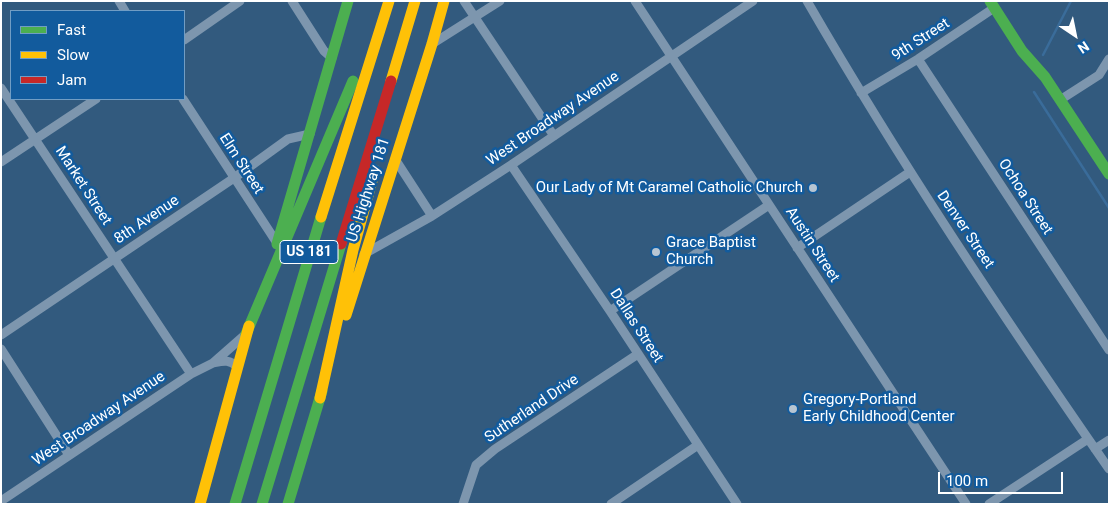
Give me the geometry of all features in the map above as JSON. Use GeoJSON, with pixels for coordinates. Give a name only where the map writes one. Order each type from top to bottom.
{"type":"FeatureCollection","features":[{"type":"Feature","properties":{"kind":"main road"},"geometry":{"type":"LineString","coordinates":[[200,504],[246,334],[277,243],[348,1]]}},
{"type":"Feature","properties":{"kind":"main road"},"geometry":{"type":"LineString","coordinates":[[246,334],[348,94],[382,1]]}},
{"type":"Feature","properties":{"kind":"main road","name":"US 181"},"geometry":{"type":"LineString","coordinates":[[234,504],[308,254],[389,1]]}},
{"type":"Feature","properties":{"kind":"main road","name":"US 181"},"geometry":{"type":"LineString","coordinates":[[262,504],[415,1]]}},
{"type":"Feature","properties":{"kind":"main road"},"geometry":{"type":"LineString","coordinates":[[320,398],[353,250],[420,1]]}},
{"type":"Feature","properties":{"kind":"main road","name":"US Highway 181"},"geometry":{"type":"LineString","coordinates":[[288,504],[444,1]]}},
{"type":"Feature","properties":{"kind":"main road"},"geometry":{"type":"LineString","coordinates":[[992,4],[1022,51],[1045,77],[1109,174]]}},
{"type":"Feature","properties":{"kind":"street"},"geometry":{"type":"LineString","coordinates":[[185,39],[240,1]]}},
{"type":"Feature","properties":{"kind":"street"},"geometry":{"type":"LineString","coordinates":[[292,1],[324,51],[332,58]]}},
{"type":"Feature","properties":{"kind":"street"},"geometry":{"type":"LineString","coordinates":[[464,1],[554,136]]}},
{"type":"Feature","properties":{"kind":"street"},"geometry":{"type":"LineString","coordinates":[[432,44],[500,1]]}},
{"type":"Feature","properties":{"kind":"street","name":"Austin Street"},"geometry":{"type":"LineString","coordinates":[[635,1],[966,504]]}},
{"type":"Feature","properties":{"kind":"street","name":"West Broadway Avenue"},"geometry":{"type":"LineString","coordinates":[[364,254],[432,216],[511,165],[753,1]]}},
{"type":"Feature","properties":{"kind":"street","name":"Denver Street"},"geometry":{"type":"LineString","coordinates":[[807,1],[910,172],[1109,469]]}},
{"type":"Feature","properties":{"kind":"street","name":"9th Street"},"geometry":{"type":"LineString","coordinates":[[861,93],[918,59],[992,4]]}},
{"type":"Feature","properties":{"kind":"street","name":"Ochoa Street"},"geometry":{"type":"LineString","coordinates":[[918,59],[1109,350]]}},
{"type":"Feature","properties":{"kind":"street"},"geometry":{"type":"LineString","coordinates":[[1060,100],[1099,75],[1109,60]]}},
{"type":"Feature","properties":{"kind":"street","name":"Market Street"},"geometry":{"type":"LineString","coordinates":[[1,88],[191,374]]}},
{"type":"Feature","properties":{"kind":"street"},"geometry":{"type":"LineString","coordinates":[[1,162],[94,100]]}},
{"type":"Feature","properties":{"kind":"street","name":"Elm Street"},"geometry":{"type":"LineString","coordinates":[[184,100],[277,243]]}},
{"type":"Feature","properties":{"kind":"street","name":"8th Avenue"},"geometry":{"type":"LineString","coordinates":[[1,335],[234,178],[288,139],[310,134]]}},
{"type":"Feature","properties":{"kind":"street"},"geometry":{"type":"LineString","coordinates":[[394,159],[432,216]]}},
{"type":"Feature","properties":{"kind":"street","name":"Dallas Street"},"geometry":{"type":"LineString","coordinates":[[511,165],[737,504]]}},
{"type":"Feature","properties":{"kind":"street"},"geometry":{"type":"LineString","coordinates":[[797,248],[910,172]]}},
{"type":"Feature","properties":{"kind":"street"},"geometry":{"type":"LineString","coordinates":[[610,311],[769,205]]}},
{"type":"Feature","properties":{"kind":"street","name":"West Broadway Avenue"},"geometry":{"type":"LineString","coordinates":[[1,501],[191,374],[213,362],[246,334]]}},
{"type":"Feature","properties":{"kind":"street"},"geometry":{"type":"LineString","coordinates":[[1,349],[69,455]]}},
{"type":"Feature","properties":{"kind":"street","name":"Sutherland Drive"},"geometry":{"type":"LineString","coordinates":[[463,504],[476,465],[495,449],[638,354]]}},
{"type":"Feature","properties":{"kind":"street"},"geometry":{"type":"LineString","coordinates":[[213,362],[226,361],[233,363],[237,367]]}},
{"type":"Feature","properties":{"kind":"street"},"geometry":{"type":"LineString","coordinates":[[989,504],[1088,439]]}},
{"type":"Feature","properties":{"kind":"street"},"geometry":{"type":"LineString","coordinates":[[1095,449],[1109,440]]}},
{"type":"Feature","properties":{"kind":"street"},"geometry":{"type":"LineString","coordinates":[[611,504],[698,445]]}},
{"type":"Feature","properties":{"kind":"waterway"},"geometry":{"type":"LineString","coordinates":[[1043,55],[1071,1]]}},
{"type":"Feature","properties":{"kind":"waterway"},"geometry":{"type":"LineString","coordinates":[[1034,92],[1109,208]]}},
{"type":"Feature","properties":{"kind":"traffic: fast"},"geometry":{"type":"LineString","coordinates":[[277,244],[348,1]]}},
{"type":"Feature","properties":{"kind":"traffic: fast"},"geometry":{"type":"LineString","coordinates":[[990,1],[1022,51],[1045,77],[1109,174]]}},
{"type":"Feature","properties":{"kind":"traffic: fast"},"geometry":{"type":"LineString","coordinates":[[246,334],[353,81]]}},
{"type":"Feature","properties":{"kind":"traffic: fast"},"geometry":{"type":"LineString","coordinates":[[235,504],[321,217]]}},
{"type":"Feature","properties":{"kind":"traffic: fast"},"geometry":{"type":"LineString","coordinates":[[262,504],[341,244]]}},
{"type":"Feature","properties":{"kind":"traffic: fast"},"geometry":{"type":"LineString","coordinates":[[288,504],[322,391]]}},
{"type":"Feature","properties":{"kind":"traffic: slow"},"geometry":{"type":"LineString","coordinates":[[321,217],[389,1]]}},
{"type":"Feature","properties":{"kind":"traffic: slow"},"geometry":{"type":"LineString","coordinates":[[391,81],[415,1]]}},
{"type":"Feature","properties":{"kind":"traffic: slow"},"geometry":{"type":"LineString","coordinates":[[346,315],[444,1]]}},
{"type":"Feature","properties":{"kind":"traffic: slow"},"geometry":{"type":"LineString","coordinates":[[320,398],[353,250],[375,170]]}},
{"type":"Feature","properties":{"kind":"traffic: slow"},"geometry":{"type":"LineString","coordinates":[[200,504],[249,326]]}},
{"type":"Feature","properties":{"kind":"traffic: jam"},"geometry":{"type":"LineString","coordinates":[[341,244],[391,81]]}},
{"type":"Feature","properties":{"kind":"place","name":"Our Lady of Mt Caramel Catholic Church"},"geometry":{"type":"Point","coordinates":[813,188]}},
{"type":"Feature","properties":{"kind":"place","name":"Grace Baptist Church"},"geometry":{"type":"Point","coordinates":[656,252]}},
{"type":"Feature","properties":{"kind":"place","name":"Gregory-Portland Early Childhood Center"},"geometry":{"type":"Point","coordinates":[793,409]}}]}
